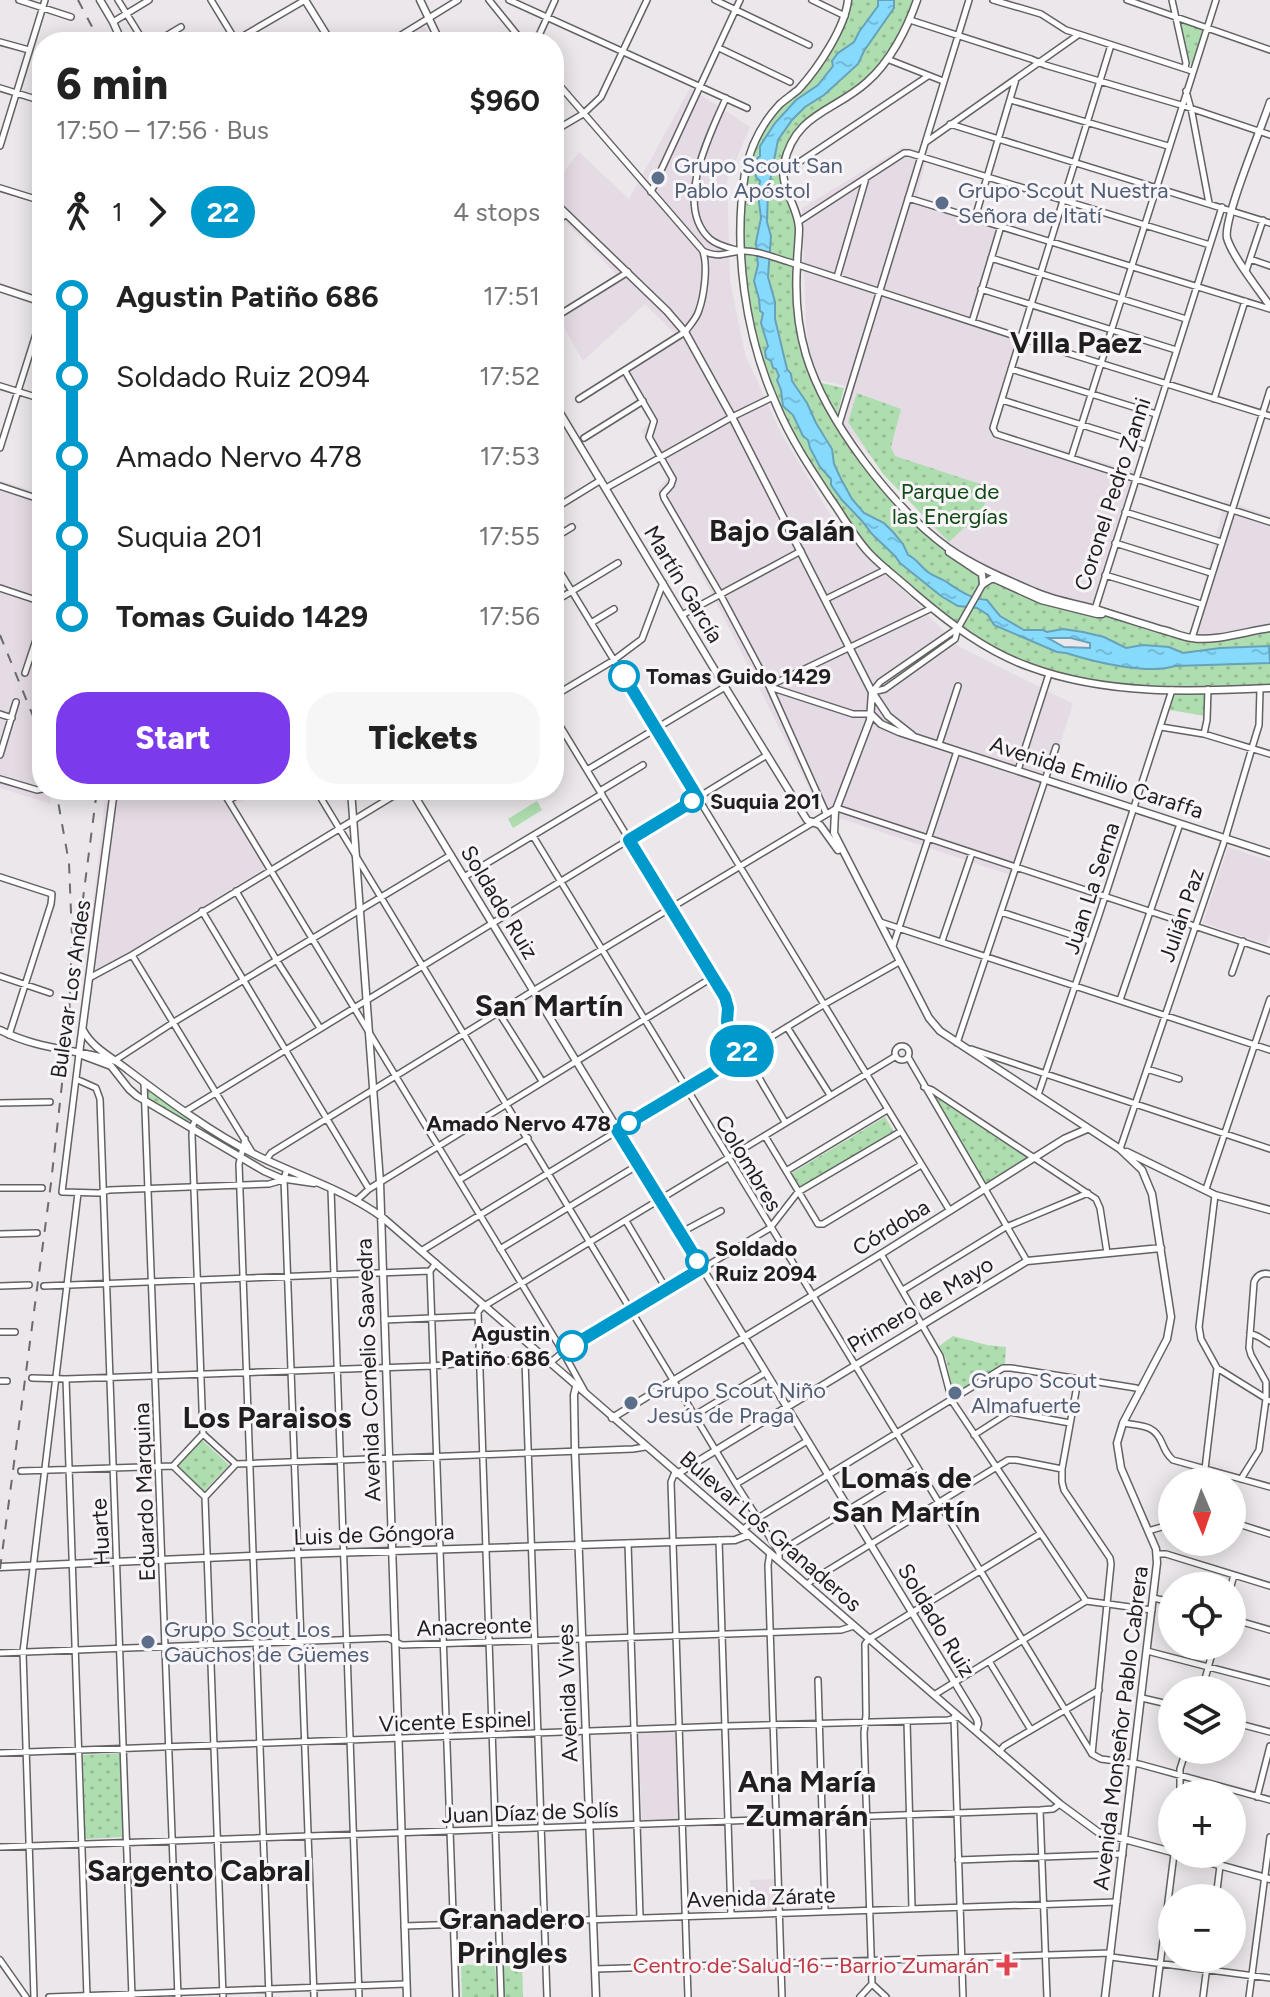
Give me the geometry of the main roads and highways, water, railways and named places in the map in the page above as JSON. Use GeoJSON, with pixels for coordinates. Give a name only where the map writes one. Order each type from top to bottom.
{"type":"FeatureCollection","features":[{"type":"Feature","properties":{"kind":"main road"},"geometry":{"type":"LineString","coordinates":[[100,0],[118,32]]}},
{"type":"Feature","properties":{"kind":"main road"},"geometry":{"type":"LineString","coordinates":[[305,0],[325,32]]}},
{"type":"Feature","properties":{"kind":"main road"},"geometry":{"type":"LineString","coordinates":[[420,0],[435,32]]}},
{"type":"Feature","properties":{"kind":"main road"},"geometry":{"type":"LineString","coordinates":[[848,0],[845,16],[832,41],[805,81],[762,128],[752,147],[745,174],[744,251],[749,316],[763,374],[806,463],[867,551],[932,608],[1013,660],[1049,674],[1118,687],[1172,690],[1270,688]]}},
{"type":"Feature","properties":{"kind":"main road"},"geometry":{"type":"LineString","coordinates":[[917,0],[910,20],[887,59],[866,84],[819,113],[790,143],[783,173],[798,222],[793,263],[796,305],[806,356],[815,380],[858,455],[945,550],[982,574],[984,582],[995,579],[1041,600],[1097,614],[1106,613]]}},
{"type":"Feature","properties":{"kind":"main road"},"geometry":{"type":"LineString","coordinates":[[1270,102],[1227,224],[1227,237],[1270,307]]}},
{"type":"Feature","properties":{"kind":"main road","name":"Avenida Emilio Caraffa"},"geometry":{"type":"LineString","coordinates":[[566,214],[628,272],[685,332],[732,417],[872,692],[888,716],[912,735]]}},
{"type":"Feature","properties":{"kind":"main road"},"geometry":{"type":"LineString","coordinates":[[0,288],[32,299]]}},
{"type":"Feature","properties":{"kind":"main road","name":"Martín García"},"geometry":{"type":"LineString","coordinates":[[564,424],[807,820],[820,825],[846,858]]}},
{"type":"Feature","properties":{"kind":"main road"},"geometry":{"type":"LineString","coordinates":[[932,535],[989,571],[1049,598],[1192,638],[1219,637],[1270,628]]}},
{"type":"Feature","properties":{"kind":"main road","name":"Avenida Monseñor Pablo Cabrera"},"geometry":{"type":"LineString","coordinates":[[872,692],[867,729],[833,820],[834,833],[932,1023],[1120,1149],[1143,1173],[1154,1202],[1171,1326],[1123,1423],[1118,1437],[1118,1457],[1157,1554],[1126,1839],[1105,1997]]}},
{"type":"Feature","properties":{"kind":"main road","name":"Avenida Emilio Caraffa"},"geometry":{"type":"LineString","coordinates":[[871,714],[881,724],[899,732],[1270,853]]}},
{"type":"Feature","properties":{"kind":"main road"},"geometry":{"type":"LineString","coordinates":[[867,729],[881,724]]}},
{"type":"Feature","properties":{"kind":"main road","name":"Bulevar Los Andes"},"geometry":{"type":"LineString","coordinates":[[79,1054],[113,800]]}},
{"type":"Feature","properties":{"kind":"main road","name":"Avenida Cornelio Saavedra"},"geometry":{"type":"LineString","coordinates":[[352,800],[382,1217],[407,1997]]}},
{"type":"Feature","properties":{"kind":"main road","name":"Soldado Ruiz"},"geometry":{"type":"LineString","coordinates":[[417,800],[977,1719],[976,1731]]}},
{"type":"Feature","properties":{"kind":"main road"},"geometry":{"type":"LineString","coordinates":[[0,1030],[22,1040],[79,1054]]}},
{"type":"Feature","properties":{"kind":"main road","name":"Bulevar Los Granaderos"},"geometry":{"type":"LineString","coordinates":[[83,1030],[88,1039],[114,1061],[196,1118],[266,1160],[356,1201],[382,1217],[1060,1804],[1094,1830],[1158,1848]]}},
{"type":"Feature","properties":{"kind":"main road","name":"Bulevar Los Granaderos"},"geometry":{"type":"LineString","coordinates":[[79,1054],[114,1061]]}},
{"type":"Feature","properties":{"kind":"main road","name":"Bulevar Los Granaderos"},"geometry":{"type":"LineString","coordinates":[[79,1054],[111,1066],[129,1089],[146,1101],[264,1171],[284,1179],[321,1184]]}},
{"type":"Feature","properties":{"kind":"main road","name":"Córdoba"},"geometry":{"type":"LineString","coordinates":[[1064,1139],[1077,1123]]}},
{"type":"Feature","properties":{"kind":"main road","name":"Córdoba"},"geometry":{"type":"LineString","coordinates":[[612,1418],[1064,1139],[1087,1129]]}},
{"type":"Feature","properties":{"kind":"main road"},"geometry":{"type":"LineString","coordinates":[[1120,1149],[1215,1195],[1270,1210]]}},
{"type":"Feature","properties":{"kind":"main road"},"geometry":{"type":"LineString","coordinates":[[1143,1173],[1145,1166],[1153,1164]]}},
{"type":"Feature","properties":{"kind":"main road","name":"Primero de Mayo"},"geometry":{"type":"LineString","coordinates":[[676,1473],[1027,1261],[1161,1248]]}},
{"type":"Feature","properties":{"kind":"main road","name":"Avenida Vives"},"geometry":{"type":"LineString","coordinates":[[576,1387],[575,1452],[596,1997]]}},
{"type":"Feature","properties":{"kind":"main road","name":"Luis de Góngora"},"geometry":{"type":"LineString","coordinates":[[0,1567],[719,1540],[740,1539],[745,1532]]}},
{"type":"Feature","properties":{"kind":"main road","name":"Bulevar Los Granaderos"},"geometry":{"type":"LineString","coordinates":[[1227,1868],[1267,1879]]}},
{"type":"Feature","properties":{"kind":"water"},"geometry":{"type":"Polygon","coordinates":[[[878,0],[894,0],[894,8],[858,64],[824,95],[805,107],[778,140],[768,191],[767,222],[771,236],[768,277],[787,369],[832,449],[834,464],[852,499],[864,513],[884,523],[903,544],[908,555],[928,572],[970,596],[987,600],[1000,616],[1024,630],[1047,632],[1063,629],[1104,637],[1126,648],[1143,645],[1169,647],[1183,653],[1269,646],[1270,663],[1151,669],[1121,666],[1057,652],[994,625],[988,615],[977,608],[958,606],[941,596],[900,563],[872,534],[831,485],[831,479],[820,467],[793,415],[783,406],[777,380],[779,376],[766,358],[768,346],[761,323],[763,313],[754,281],[761,218],[760,181],[756,177],[754,161],[760,156],[760,146],[775,123],[796,100],[818,85],[833,66],[832,61],[838,53],[854,42],[878,6],[878,0]],[[1048,638],[1064,647],[1090,648],[1090,643],[1071,638],[1048,638]]]}},
{"type":"Feature","properties":{"kind":"railway"},"geometry":{"type":"LineString","coordinates":[[78,0],[95,32]]}},
{"type":"Feature","properties":{"kind":"railway"},"geometry":{"type":"LineString","coordinates":[[0,635],[32,713]]}},
{"type":"Feature","properties":{"kind":"railway"},"geometry":{"type":"LineString","coordinates":[[0,1569],[69,1021],[72,937],[69,863],[58,800]]}},
{"type":"Feature","properties":{"kind":"railway"},"geometry":{"type":"LineString","coordinates":[[80,922],[96,800]]}},
{"type":"Feature","properties":{"kind":"place","name":"Grupo Scout San Pablo Apóstol"},"geometry":{"type":"Point","coordinates":[658,178]}},
{"type":"Feature","properties":{"kind":"place","name":"Grupo Scout Nuestra Señora de Itatí"},"geometry":{"type":"Point","coordinates":[942,203]}},
{"type":"Feature","properties":{"kind":"place","name":"Tomas Guido 1429"},"geometry":{"type":"Point","coordinates":[624,676]}},
{"type":"Feature","properties":{"kind":"place","name":"Suquia 201"},"geometry":{"type":"Point","coordinates":[692,801]}},
{"type":"Feature","properties":{"kind":"place","name":"Amado Nervo 478"},"geometry":{"type":"Point","coordinates":[629,1123]}},
{"type":"Feature","properties":{"kind":"place","name":"Soldado Ruiz 2094"},"geometry":{"type":"Point","coordinates":[697,1261]}},
{"type":"Feature","properties":{"kind":"place","name":"Agustin Patiño 686"},"geometry":{"type":"Point","coordinates":[572,1346]}},
{"type":"Feature","properties":{"kind":"place","name":"Grupo Scout Almafuerte"},"geometry":{"type":"Point","coordinates":[955,1393]}},
{"type":"Feature","properties":{"kind":"place","name":"Grupo Scout Niño Jesús de Praga"},"geometry":{"type":"Point","coordinates":[631,1403]}},
{"type":"Feature","properties":{"kind":"place","name":"Grupo Scout Los Gauchos de Güemes"},"geometry":{"type":"Point","coordinates":[148,1642]}},
{"type":"Feature","properties":{"kind":"place","name":"Centro de Salud 16 - Barrio Zumarán"},"geometry":{"type":"Point","coordinates":[1007,1965]}},
{"type":"Feature","properties":{"kind":"district","name":"Villa Paez"},"geometry":{"type":"Point","coordinates":[1076,343]}},
{"type":"Feature","properties":{"kind":"district","name":"Bajo Galán"},"geometry":{"type":"Point","coordinates":[782,531]}},
{"type":"Feature","properties":{"kind":"district","name":"San Martín"},"geometry":{"type":"Point","coordinates":[549,1006]}},
{"type":"Feature","properties":{"kind":"district","name":"Los Paraisos"},"geometry":{"type":"Point","coordinates":[267,1418]}},
{"type":"Feature","properties":{"kind":"district","name":"Lomas de San Martín"},"geometry":{"type":"Point","coordinates":[906,1495]}},
{"type":"Feature","properties":{"kind":"district","name":"Ana María Zumarán"},"geometry":{"type":"Point","coordinates":[807,1799]}},
{"type":"Feature","properties":{"kind":"district","name":"Sargento Cabral"},"geometry":{"type":"Point","coordinates":[199,1871]}},
{"type":"Feature","properties":{"kind":"district","name":"Granadero Pringles"},"geometry":{"type":"Point","coordinates":[512,1936]}},
{"type":"Feature","properties":{"kind":"park label","name":"Parque de las Energías"},"geometry":{"type":"Point","coordinates":[950,504]}}]}
